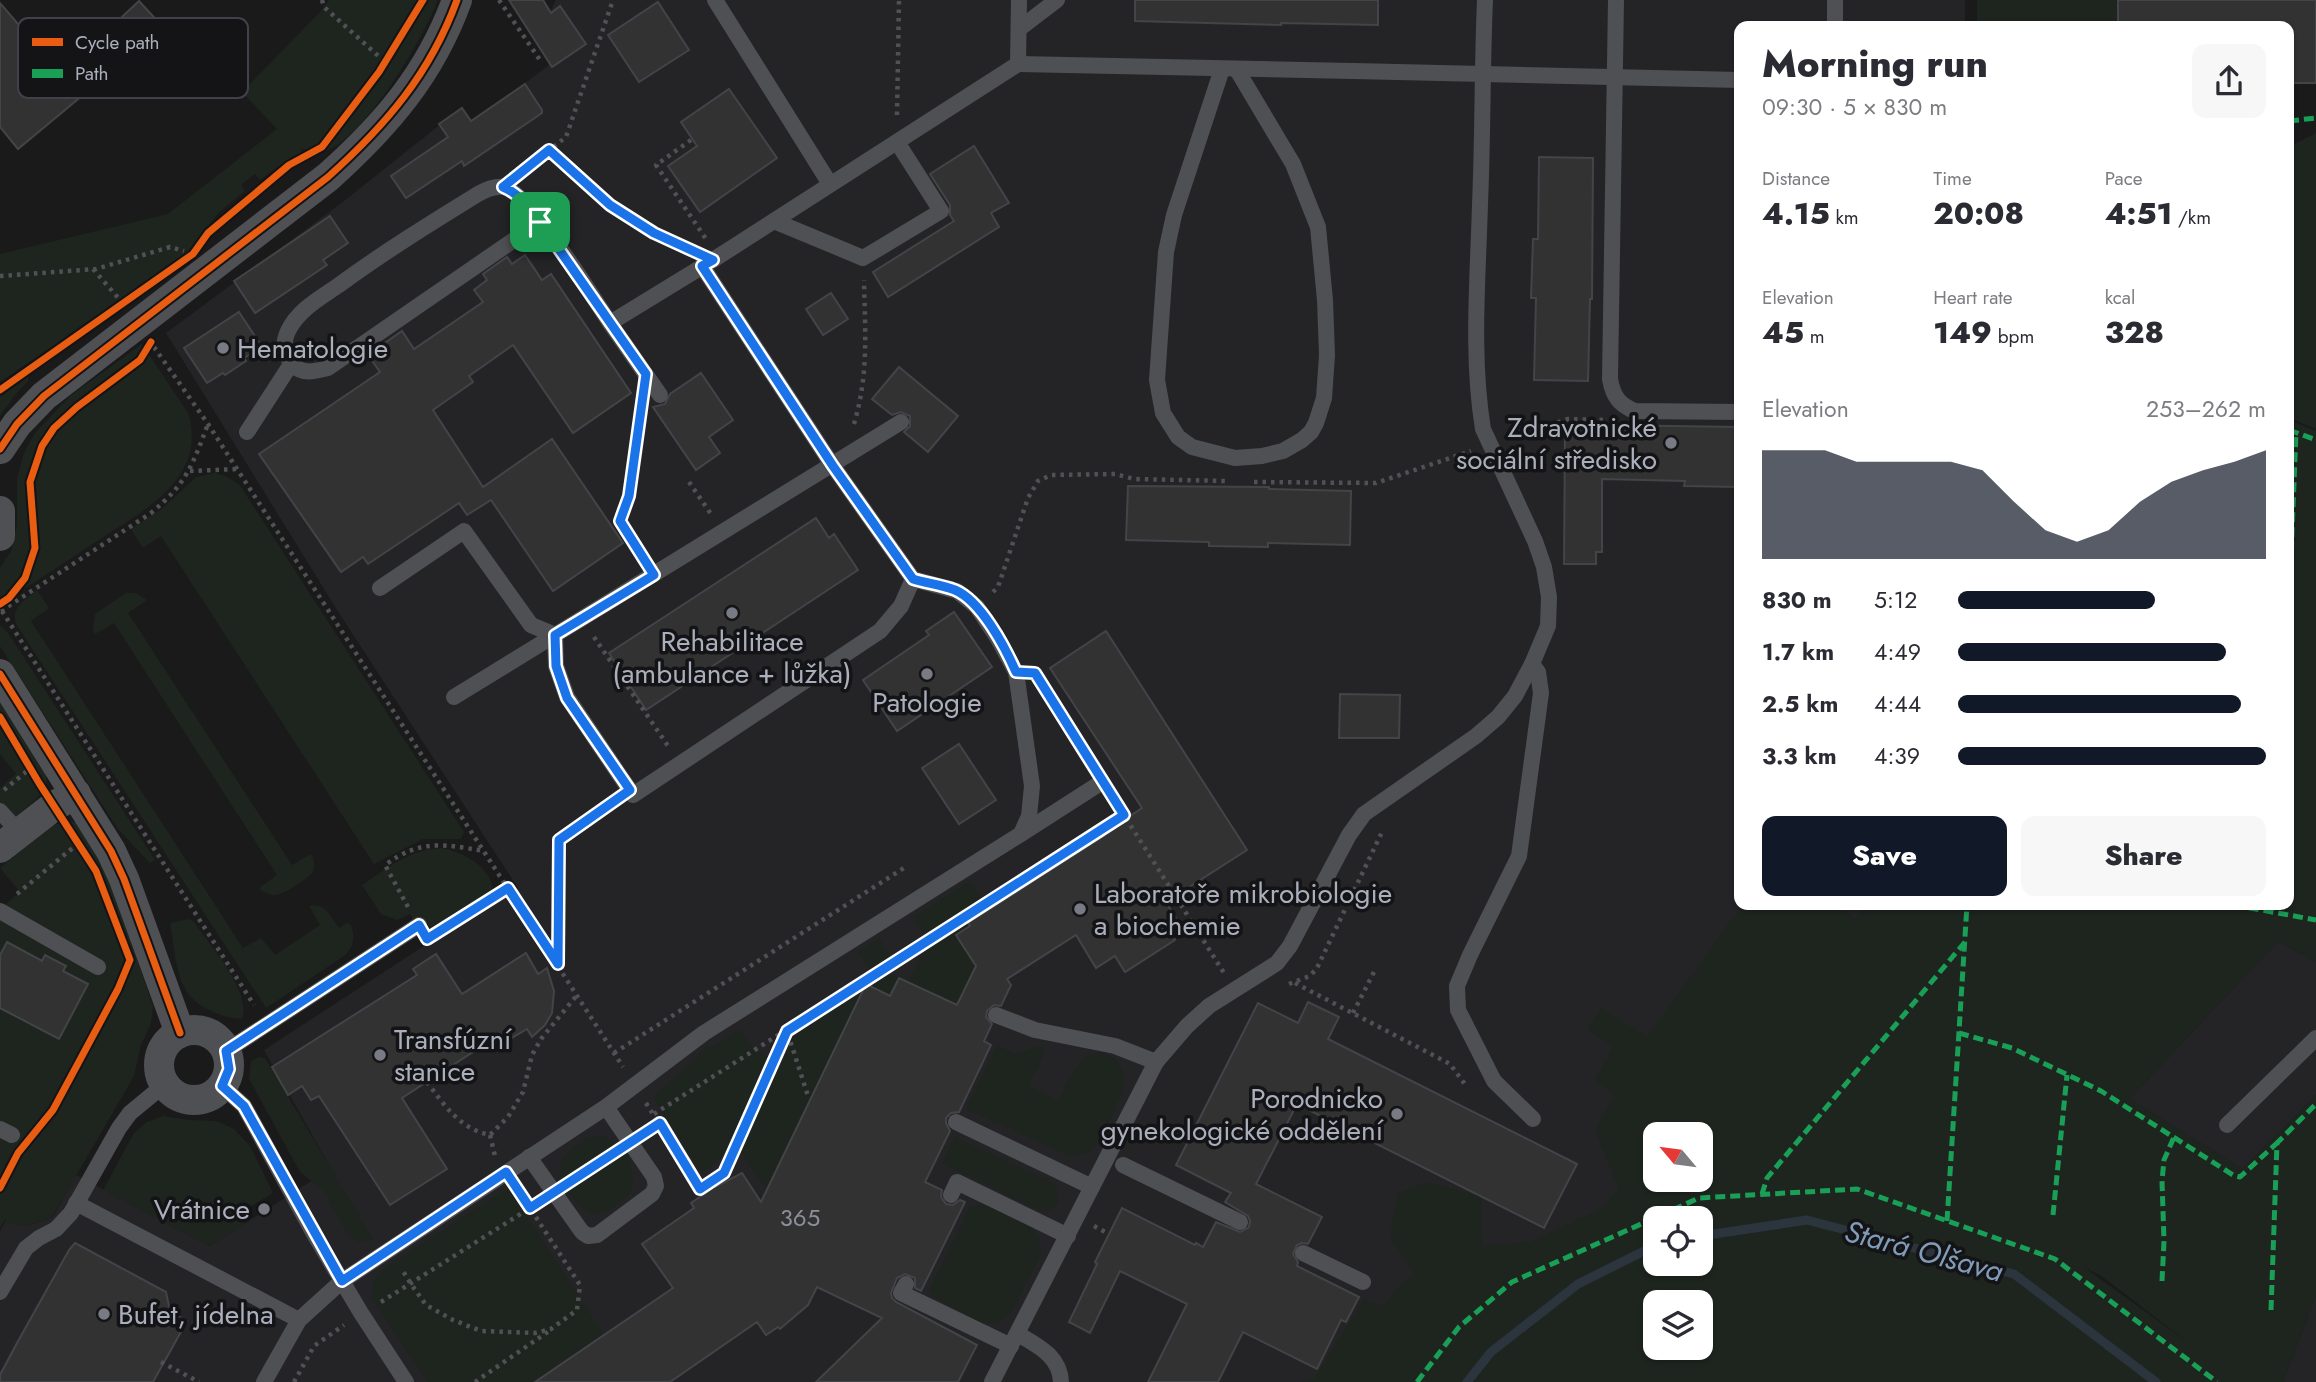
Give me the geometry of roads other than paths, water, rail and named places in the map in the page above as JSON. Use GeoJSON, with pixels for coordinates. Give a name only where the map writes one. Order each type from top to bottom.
{"type":"FeatureCollection","features":[{"type":"Feature","properties":{"kind":"street"},"geometry":{"type":"LineString","coordinates":[[0,449],[17,424],[44,396],[328,177],[361,147],[395,111],[427,65],[457,0]]}},
{"type":"Feature","properties":{"kind":"street"},"geometry":{"type":"LineString","coordinates":[[0,511],[0,536]]}},
{"type":"Feature","properties":{"kind":"street"},"geometry":{"type":"LineString","coordinates":[[0,674],[65,800],[111,850],[180,1033]]}},
{"type":"Feature","properties":{"kind":"street"},"geometry":{"type":"LineString","coordinates":[[6,830],[65,800]]}},
{"type":"Feature","properties":{"kind":"street"},"geometry":{"type":"LineString","coordinates":[[196,1030],[207,1032],[220,1042],[226,1051],[229,1069],[222,1086],[205,1098],[190,1101],[176,1095],[164,1085],[159,1069],[161,1052],[167,1043],[180,1033],[196,1030]]}},
{"type":"Feature","properties":{"kind":"lane"},"geometry":{"type":"LineString","coordinates":[[715,0],[831,184]]}},
{"type":"Feature","properties":{"kind":"lane"},"geometry":{"type":"LineString","coordinates":[[1018,64],[1019,0]]}},
{"type":"Feature","properties":{"kind":"lane"},"geometry":{"type":"LineString","coordinates":[[1019,29],[1057,0]]}},
{"type":"Feature","properties":{"kind":"lane"},"geometry":{"type":"LineString","coordinates":[[992,1382],[1156,1062],[1187,1026],[1209,1006],[1277,963],[1290,946],[1349,835],[1364,814],[1483,730],[1498,716],[1515,696],[1548,626],[1549,597],[1544,567],[1535,541],[1483,429],[1477,387],[1485,0]]}},
{"type":"Feature","properties":{"kind":"lane"},"geometry":{"type":"LineString","coordinates":[[1616,0],[1610,379],[1612,390],[1616,400],[1625,408],[1635,411],[1734,412]]}},
{"type":"Feature","properties":{"kind":"lane"},"geometry":{"type":"LineString","coordinates":[[1835,0],[1835,21]]}},
{"type":"Feature","properties":{"kind":"lane"},"geometry":{"type":"LineString","coordinates":[[610,323],[1018,64],[1230,70],[1482,72],[1734,80]]}},
{"type":"Feature","properties":{"kind":"lane"},"geometry":{"type":"LineString","coordinates":[[1230,70],[1293,164],[1318,227],[1327,355],[1324,398],[1317,423],[1311,432],[1283,451],[1235,458],[1192,447],[1178,437],[1163,413],[1157,380],[1169,240],[1174,215],[1230,70]]}},
{"type":"Feature","properties":{"kind":"lane"},"geometry":{"type":"LineString","coordinates":[[774,221],[863,258],[941,211],[897,142]]}},
{"type":"Feature","properties":{"kind":"lane"},"geometry":{"type":"LineString","coordinates":[[540,222],[328,368],[305,372],[298,370],[284,352],[286,334],[307,308],[377,257],[478,194],[491,188],[503,187],[521,198],[540,222],[660,395]]}},
{"type":"Feature","properties":{"kind":"lane"},"geometry":{"type":"LineString","coordinates":[[711,261],[829,460],[913,579],[957,591],[977,607],[1016,672],[1032,786],[1029,816],[1021,834]]}},
{"type":"Feature","properties":{"kind":"lane"},"geometry":{"type":"LineString","coordinates":[[247,432],[291,364]]}},
{"type":"Feature","properties":{"kind":"lane"},"geometry":{"type":"LineString","coordinates":[[454,697],[724,532],[829,460],[901,422]]}},
{"type":"Feature","properties":{"kind":"lane"},"geometry":{"type":"LineString","coordinates":[[380,588],[464,531],[531,625],[555,635]]}},
{"type":"Feature","properties":{"kind":"lane"},"geometry":{"type":"LineString","coordinates":[[555,635],[556,666],[567,698],[633,795],[880,631],[901,606],[913,579]]}},
{"type":"Feature","properties":{"kind":"lane"},"geometry":{"type":"LineString","coordinates":[[1532,664],[1538,672],[1541,693],[1519,856],[1457,986],[1458,1010],[1494,1081],[1533,1119]]}},
{"type":"Feature","properties":{"kind":"lane"},"geometry":{"type":"LineString","coordinates":[[264,1382],[299,1320],[342,1281],[606,1108],[704,1033],[1102,782]]}},
{"type":"Feature","properties":{"kind":"lane"},"geometry":{"type":"LineString","coordinates":[[5,905],[99,967]]}},
{"type":"Feature","properties":{"kind":"lane"},"geometry":{"type":"LineString","coordinates":[[226,1051],[419,925]]}},
{"type":"Feature","properties":{"kind":"lane"},"geometry":{"type":"LineString","coordinates":[[996,1015],[1035,1030],[1115,1046],[1156,1062]]}},
{"type":"Feature","properties":{"kind":"lane"},"geometry":{"type":"LineString","coordinates":[[2227,1125],[2316,1038]]}},
{"type":"Feature","properties":{"kind":"lane"},"geometry":{"type":"LineString","coordinates":[[0,1292],[26,1248],[56,1229],[71,1213],[130,1113],[164,1085]]}},
{"type":"Feature","properties":{"kind":"lane"},"geometry":{"type":"LineString","coordinates":[[222,1086],[244,1106],[342,1281],[406,1382]]}},
{"type":"Feature","properties":{"kind":"lane"},"geometry":{"type":"LineString","coordinates":[[529,1157],[582,1232],[588,1236],[597,1236],[655,1190],[654,1177],[606,1108]]}},
{"type":"Feature","properties":{"kind":"lane"},"geometry":{"type":"LineString","coordinates":[[956,1122],[1092,1187]]}},
{"type":"Feature","properties":{"kind":"lane"},"geometry":{"type":"LineString","coordinates":[[1123,1164],[1240,1222]]}},
{"type":"Feature","properties":{"kind":"lane"},"geometry":{"type":"LineString","coordinates":[[951,1195],[957,1182],[1068,1236]]}},
{"type":"Feature","properties":{"kind":"lane"},"geometry":{"type":"LineString","coordinates":[[76,1203],[299,1320]]}},
{"type":"Feature","properties":{"kind":"lane"},"geometry":{"type":"LineString","coordinates":[[1303,1253],[1363,1282]]}},
{"type":"Feature","properties":{"kind":"lane"},"geometry":{"type":"LineString","coordinates":[[906,1284],[901,1293],[1014,1340],[1039,1346],[1061,1370],[1061,1382]]}},
{"type":"Feature","properties":{"kind":"waterway","name":"Stará Olšava"},"geometry":{"type":"LineString","coordinates":[[1713,1234],[1807,1220],[2014,1274],[2156,1382]]}},
{"type":"Feature","properties":{"kind":"waterway","name":"Stará Olšava"},"geometry":{"type":"LineString","coordinates":[[1467,1382],[1491,1352],[1578,1284],[1643,1252]]}},
{"type":"Feature","properties":{"kind":"place","name":"Hematologie"},"geometry":{"type":"Point","coordinates":[223,348]}},
{"type":"Feature","properties":{"kind":"place","name":"Zdravotnické sociální středisko"},"geometry":{"type":"Point","coordinates":[1671,443]}},
{"type":"Feature","properties":{"kind":"place","name":"Rehabilitace (ambulance + lůžka)"},"geometry":{"type":"Point","coordinates":[732,613]}},
{"type":"Feature","properties":{"kind":"place","name":"Patologie"},"geometry":{"type":"Point","coordinates":[927,674]}},
{"type":"Feature","properties":{"kind":"place","name":"Laboratoře mikrobiologie a biochemie"},"geometry":{"type":"Point","coordinates":[1080,909]}},
{"type":"Feature","properties":{"kind":"place","name":"Transfúzní stanice"},"geometry":{"type":"Point","coordinates":[380,1055]}},
{"type":"Feature","properties":{"kind":"place","name":"Porodnicko gynekologické oddělení"},"geometry":{"type":"Point","coordinates":[1397,1114]}},
{"type":"Feature","properties":{"kind":"place","name":"Vrátnice"},"geometry":{"type":"Point","coordinates":[264,1209]}},
{"type":"Feature","properties":{"kind":"place","name":"Bufet, jídelna"},"geometry":{"type":"Point","coordinates":[104,1314]}}]}
